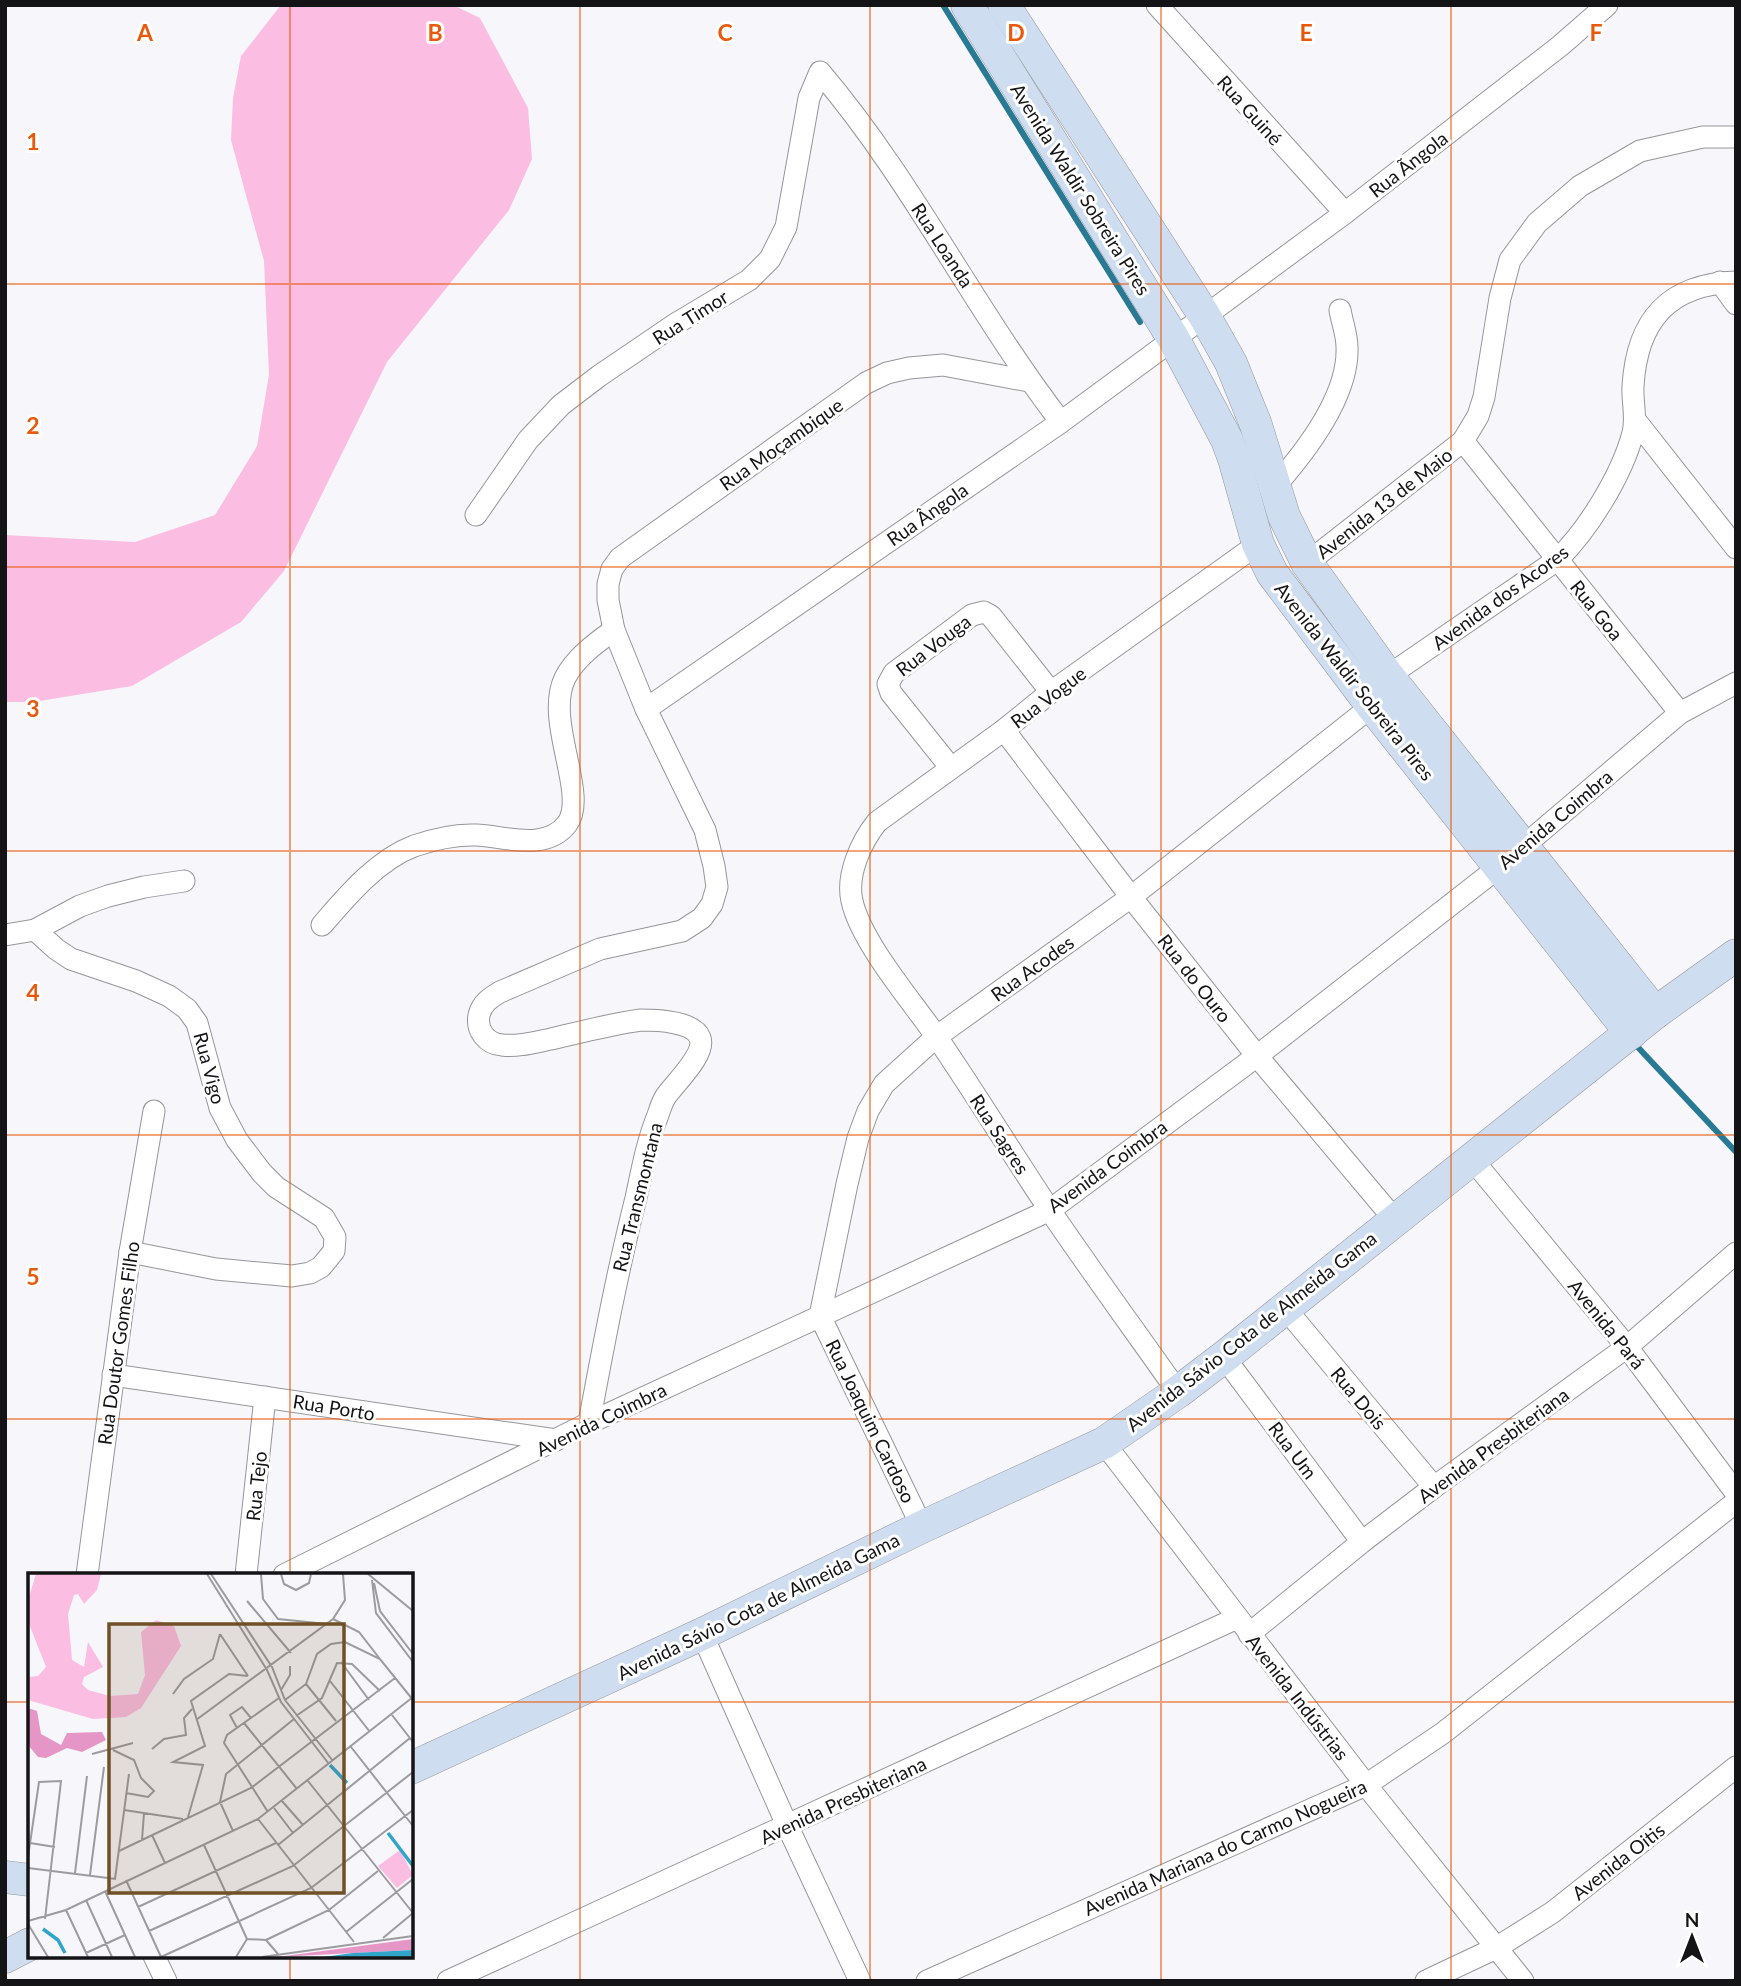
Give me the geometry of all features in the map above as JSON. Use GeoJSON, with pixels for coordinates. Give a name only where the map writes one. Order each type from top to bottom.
{"type":"FeatureCollection","features":[{"type":"Feature","properties":{"kind":"street","name":"Avenida Waldir Sobreira Pires"},"geometry":{"type":"LineString","coordinates":[[967,5],[1173,338],[1227,440],[1258,544],[1272,573],[1372,706],[1631,1033]]}},
{"type":"Feature","properties":{"kind":"street","name":"Avenida Waldir Sobreira Pires"},"geometry":{"type":"LineString","coordinates":[[1003,5],[1204,315],[1231,363],[1276,485],[1284,516],[1307,563],[1388,676],[1655,1013]]}},
{"type":"Feature","properties":{"kind":"street","name":"Rua Guiné"},"geometry":{"type":"LineString","coordinates":[[1157,5],[1345,214]]}},
{"type":"Feature","properties":{"kind":"street","name":"Rua Ãngola"},"geometry":{"type":"LineString","coordinates":[[1204,315],[1345,214],[1560,47],[1607,5]]}},
{"type":"Feature","properties":{"kind":"street","name":"Rua Loanda"},"geometry":{"type":"LineString","coordinates":[[820,72],[880,148],[1029,381],[1060,422]]}},
{"type":"Feature","properties":{"kind":"street","name":"Rua Timor"},"geometry":{"type":"LineString","coordinates":[[477,515],[528,440],[561,405],[643,346],[749,280],[770,259],[786,227],[809,98],[820,72]]}},
{"type":"Feature","properties":{"kind":"street","name":"Avenida 13 de Maio"},"geometry":{"type":"LineString","coordinates":[[1307,563],[1462,441],[1478,416],[1485,397],[1500,298],[1510,260],[1537,223],[1580,186],[1640,151],[1703,136],[1736,136]]}},
{"type":"Feature","properties":{"kind":"street"},"geometry":{"type":"LineString","coordinates":[[1728,282],[1736,304]]}},
{"type":"Feature","properties":{"kind":"street","name":"Avenida dos Acores"},"geometry":{"type":"LineString","coordinates":[[1388,676],[1557,560],[1573,545],[1591,520],[1625,454],[1636,421],[1633,390],[1635,362],[1644,333],[1661,308],[1688,291],[1728,282]]}},
{"type":"Feature","properties":{"kind":"street"},"geometry":{"type":"LineString","coordinates":[[1276,485],[1309,444],[1333,402],[1344,374],[1348,347],[1340,310]]}},
{"type":"Feature","properties":{"kind":"street","name":"Rua Ângola"},"geometry":{"type":"LineString","coordinates":[[646,709],[1060,422],[1204,315]]}},
{"type":"Feature","properties":{"kind":"street","name":"Rua Moçambique"},"geometry":{"type":"LineString","coordinates":[[646,709],[614,630],[608,600],[612,569],[620,558],[866,383],[887,373],[943,365],[1029,381]]}},
{"type":"Feature","properties":{"kind":"street"},"geometry":{"type":"LineString","coordinates":[[1636,421],[1736,548]]}},
{"type":"Feature","properties":{"kind":"street","name":"Rua Goa"},"geometry":{"type":"LineString","coordinates":[[1462,441],[1680,713]]}},
{"type":"Feature","properties":{"kind":"street","name":"Rua Vogue"},"geometry":{"type":"LineString","coordinates":[[855,864],[869,832],[877,822],[1004,730],[1051,692],[1258,544]]}},
{"type":"Feature","properties":{"kind":"street","name":"Rua Vouga"},"geometry":{"type":"LineString","coordinates":[[951,768],[891,693],[888,684],[894,673],[972,615],[984,612],[991,616],[1051,692]]}},
{"type":"Feature","properties":{"kind":"street"},"geometry":{"type":"LineString","coordinates":[[322,925],[378,869],[411,847],[447,836],[543,839],[558,833],[573,811],[573,796],[561,734],[560,696],[565,679],[573,666],[598,641],[614,630]]}},
{"type":"Feature","properties":{"kind":"street","name":"Avenida Coimbra"},"geometry":{"type":"LineString","coordinates":[[292,1573],[322,1566],[589,1423],[1050,1210],[1257,1056],[1499,867],[1680,713],[1736,683]]}},
{"type":"Feature","properties":{"kind":"street","name":"Rua Acodes"},"geometry":{"type":"LineString","coordinates":[[820,1316],[858,1138],[868,1111],[884,1084],[936,1037],[1130,897],[1372,706]]}},
{"type":"Feature","properties":{"kind":"street","name":"Rua Transmontana"},"geometry":{"type":"LineString","coordinates":[[589,1423],[615,1280],[653,1126],[664,1098],[699,1053],[699,1034],[682,1025],[641,1020],[521,1045],[499,1045],[485,1038],[478,1019],[481,1008],[488,999],[500,992],[600,948],[682,931],[702,918],[712,904],[716,887],[705,830],[646,709]]}},
{"type":"Feature","properties":{"kind":"street","name":"Rua do Ouro"},"geometry":{"type":"LineString","coordinates":[[1004,730],[1130,897],[1257,1056],[1395,1220]]}},
{"type":"Feature","properties":{"kind":"street","name":"Rua Sagres"},"geometry":{"type":"LineString","coordinates":[[855,864],[851,899],[867,937],[1050,1210],[1178,1392]]}},
{"type":"Feature","properties":{"kind":"street"},"geometry":{"type":"LineString","coordinates":[[5,934],[35,930],[80,906],[108,896],[184,881]]}},
{"type":"Feature","properties":{"kind":"street","name":"Rua Vigo"},"geometry":{"type":"LineString","coordinates":[[35,930],[71,959],[136,981],[169,996],[187,1009],[197,1023],[220,1108],[237,1140],[276,1187],[324,1218],[335,1237],[334,1251],[321,1267],[310,1273],[292,1276],[216,1269],[130,1252]]}},
{"type":"Feature","properties":{"kind":"street","name":"Avenida Sávio Cota de Almeida Gama"},"geometry":{"type":"LineString","coordinates":[[413,1762],[702,1634],[922,1527],[1104,1443],[1224,1357],[1655,1013],[1736,955]]}},
{"type":"Feature","properties":{"kind":"street","name":"Rua Doutor Gomes Filho"},"geometry":{"type":"LineString","coordinates":[[87,1573],[130,1252],[153,1111]]}},
{"type":"Feature","properties":{"kind":"street","name":"Avenida Pará"},"geometry":{"type":"LineString","coordinates":[[1472,1159],[1627,1348],[1736,1493]]}},
{"type":"Feature","properties":{"kind":"street","name":"Avenida Presbiteriana"},"geometry":{"type":"LineString","coordinates":[[448,1981],[787,1825],[1243,1626],[1627,1348],[1736,1253]]}},
{"type":"Feature","properties":{"kind":"street","name":"Rua Dois"},"geometry":{"type":"LineString","coordinates":[[1285,1308],[1434,1487]]}},
{"type":"Feature","properties":{"kind":"street","name":"Rua Joaquim Cardoso"},"geometry":{"type":"LineString","coordinates":[[820,1316],[922,1527]]}},
{"type":"Feature","properties":{"kind":"street","name":"Rua Um"},"geometry":{"type":"LineString","coordinates":[[1224,1357],[1362,1542]]}},
{"type":"Feature","properties":{"kind":"street","name":"Rua Porto"},"geometry":{"type":"LineString","coordinates":[[113,1375],[556,1440]]}},
{"type":"Feature","properties":{"kind":"street","name":"Rua Tejo"},"geometry":{"type":"LineString","coordinates":[[246,1573],[265,1397]]}},
{"type":"Feature","properties":{"kind":"street","name":"Avenida Indústrias"},"geometry":{"type":"LineString","coordinates":[[1104,1443],[1366,1785],[1523,1981]]}},
{"type":"Feature","properties":{"kind":"street","name":"Avenida Mariana do Carmo Nogueira"},"geometry":{"type":"LineString","coordinates":[[928,1981],[1366,1785],[1443,1733],[1736,1502]]}},
{"type":"Feature","properties":{"kind":"street"},"geometry":{"type":"LineString","coordinates":[[702,1634],[860,1981]]}},
{"type":"Feature","properties":{"kind":"street","name":"Avenida Oitis"},"geometry":{"type":"LineString","coordinates":[[1426,1981],[1496,1948],[1553,1912],[1736,1768]]}},
{"type":"Feature","properties":{"kind":"street"},"geometry":{"type":"LineString","coordinates":[[5,1877],[28,1880]]}},
{"type":"Feature","properties":{"kind":"street"},"geometry":{"type":"LineString","coordinates":[[5,1956],[28,1945]]}},
{"type":"Feature","properties":{"kind":"street"},"geometry":{"type":"LineString","coordinates":[[155,1958],[166,1981]]}},
{"type":"Feature","properties":{"kind":"shaded area"},"geometry":{"type":"Polygon","coordinates":[[[281,5],[453,5],[480,18],[528,108],[532,159],[509,210],[387,362],[284,571],[241,622],[132,686],[33,702],[5,702],[5,535],[135,542],[215,515],[257,446],[269,375],[264,261],[231,140],[233,98],[241,56],[281,5]]]}},
{"type":"Feature","properties":{"kind":"waterway"},"geometry":{"type":"LineString","coordinates":[[943,5],[1140,322]]}},
{"type":"Feature","properties":{"kind":"waterway"},"geometry":{"type":"LineString","coordinates":[[1633,1042],[1736,1152]]}}]}
